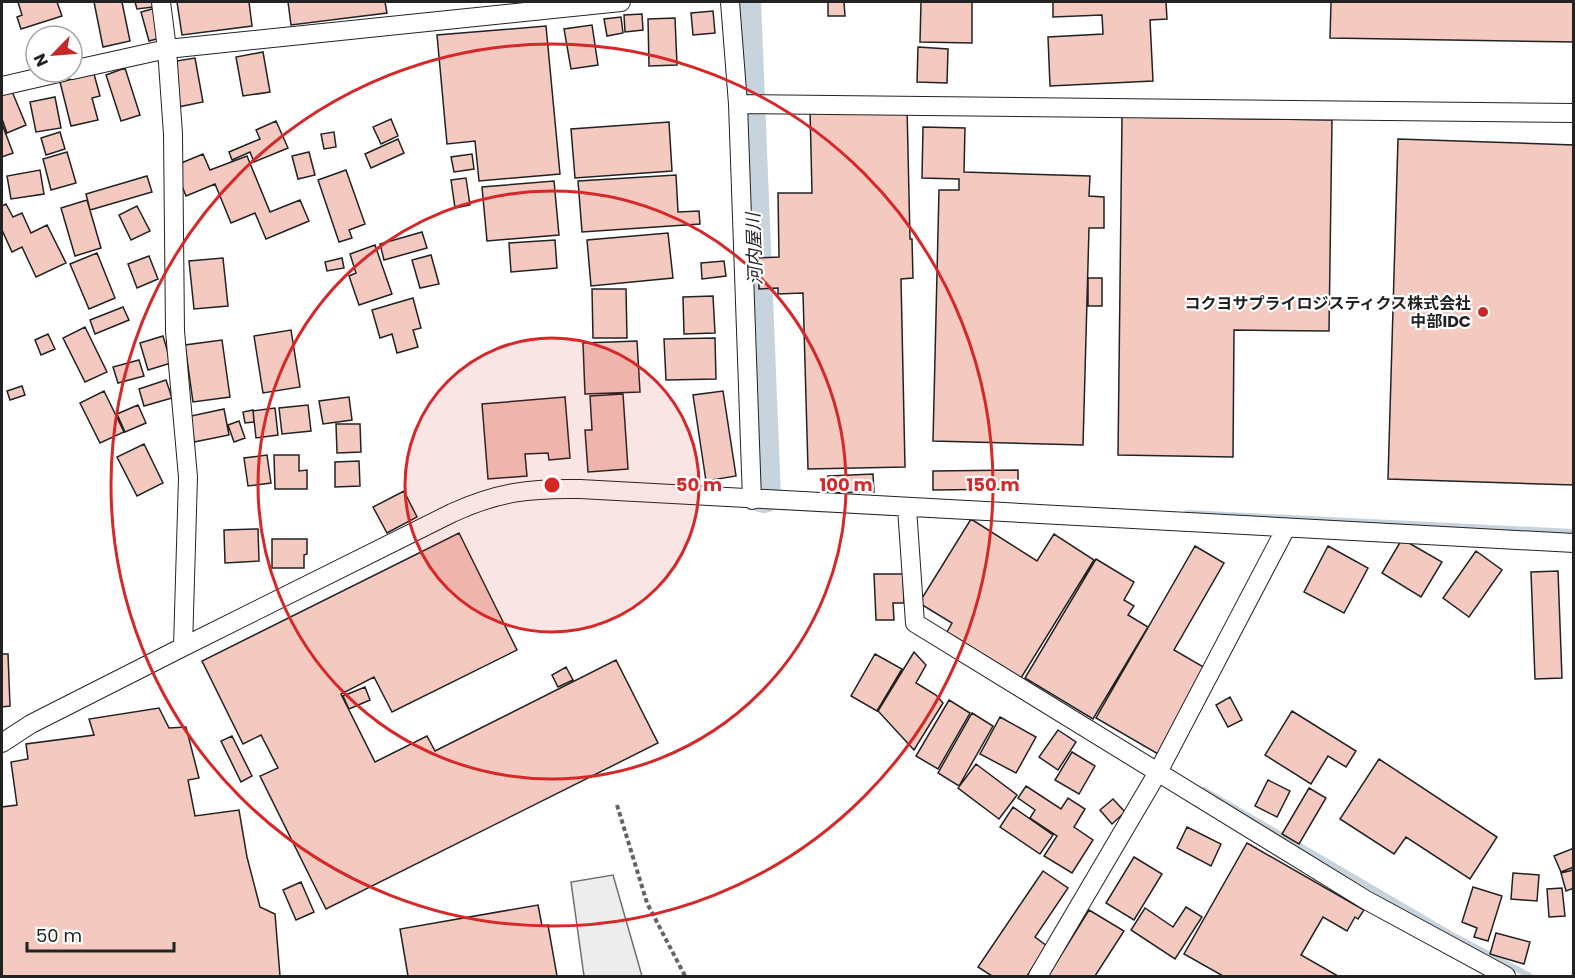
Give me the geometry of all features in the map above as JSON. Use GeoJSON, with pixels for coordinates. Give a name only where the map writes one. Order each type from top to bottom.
{"type":"FeatureCollection","features":[{"type":"Feature","properties":{"kind":"street"},"geometry":{"type":"LineString","coordinates":[[161,2],[173,134],[175,331],[188,477],[183,646]]}},
{"type":"Feature","properties":{"kind":"street"},"geometry":{"type":"LineString","coordinates":[[84,67],[167,49],[621,2]]}},
{"type":"Feature","properties":{"kind":"street"},"geometry":{"type":"LineString","coordinates":[[730,2],[738,104],[752,500]]}},
{"type":"Feature","properties":{"kind":"street"},"geometry":{"type":"LineString","coordinates":[[2,86],[24,81]]}},
{"type":"Feature","properties":{"kind":"street"},"geometry":{"type":"LineString","coordinates":[[738,104],[1574,113]]}},
{"type":"Feature","properties":{"kind":"street"},"geometry":{"type":"LineString","coordinates":[[2,743],[31,724],[183,646],[452,513],[493,497],[522,491],[553,488],[1574,543]]}},
{"type":"Feature","properties":{"kind":"street"},"geometry":{"type":"LineString","coordinates":[[907,508],[915,623],[1366,900],[1506,976]]}},
{"type":"Feature","properties":{"kind":"street"},"geometry":{"type":"LineString","coordinates":[[1038,976],[1158,772],[1286,528]]}},
{"type":"Feature","properties":{"kind":"path"},"geometry":{"type":"LineString","coordinates":[[617,804],[647,903],[686,976]]}},
{"type":"Feature","properties":{"kind":"shaded area"},"geometry":{"type":"Polygon","coordinates":[[[613,875],[642,976],[584,976],[571,882],[613,875]]]}},
{"type":"Feature","properties":{"kind":"building"},"geometry":{"type":"Polygon","coordinates":[[[18,2],[57,2],[62,16],[37,24],[24,24],[24,28],[21,29],[17,17],[22,15],[18,2]]]}},
{"type":"Feature","properties":{"kind":"building"},"geometry":{"type":"Polygon","coordinates":[[[94,2],[122,2],[130,41],[103,47],[94,2]]]}},
{"type":"Feature","properties":{"kind":"building"},"geometry":{"type":"Polygon","coordinates":[[[135,2],[160,2],[161,6],[137,9],[135,2]]]}},
{"type":"Feature","properties":{"kind":"building"},"geometry":{"type":"Polygon","coordinates":[[[177,2],[249,2],[252,26],[182,35],[177,2]]]}},
{"type":"Feature","properties":{"kind":"building"},"geometry":{"type":"Polygon","coordinates":[[[288,2],[385,2],[387,13],[291,25],[288,2]]]}},
{"type":"Feature","properties":{"kind":"building"},"geometry":{"type":"Polygon","coordinates":[[[828,2],[844,2],[845,16],[828,16],[828,2]]]}},
{"type":"Feature","properties":{"kind":"building"},"geometry":{"type":"Polygon","coordinates":[[[921,2],[972,2],[972,43],[920,42],[921,2]]]}},
{"type":"Feature","properties":{"kind":"building"},"geometry":{"type":"Polygon","coordinates":[[[1053,2],[1166,2],[1167,19],[1150,20],[1153,81],[1050,86],[1048,37],[1103,34],[1102,15],[1053,17],[1053,2]]]}},
{"type":"Feature","properties":{"kind":"building"},"geometry":{"type":"Polygon","coordinates":[[[1331,2],[1574,2],[1574,42],[1330,38],[1331,2]]]}},
{"type":"Feature","properties":{"kind":"building"},"geometry":{"type":"Polygon","coordinates":[[[156,8],[164,37],[149,41],[141,12],[156,8]]]}},
{"type":"Feature","properties":{"kind":"building"},"geometry":{"type":"Polygon","coordinates":[[[713,11],[715,33],[693,35],[691,13],[713,11]]]}},
{"type":"Feature","properties":{"kind":"building"},"geometry":{"type":"Polygon","coordinates":[[[642,14],[643,30],[625,32],[624,15],[642,14]]]}},
{"type":"Feature","properties":{"kind":"building"},"geometry":{"type":"Polygon","coordinates":[[[621,17],[623,33],[607,36],[604,19],[621,17]]]}},
{"type":"Feature","properties":{"kind":"building"},"geometry":{"type":"Polygon","coordinates":[[[675,18],[677,65],[649,66],[648,19],[675,18]]]}},
{"type":"Feature","properties":{"kind":"building"},"geometry":{"type":"Polygon","coordinates":[[[592,25],[598,65],[571,69],[564,29],[592,25]]]}},
{"type":"Feature","properties":{"kind":"building"},"geometry":{"type":"Polygon","coordinates":[[[546,26],[560,174],[479,181],[475,141],[447,144],[437,35],[546,26]]]}},
{"type":"Feature","properties":{"kind":"building"},"geometry":{"type":"Polygon","coordinates":[[[918,47],[948,49],[947,83],[917,82],[918,47]]]}},
{"type":"Feature","properties":{"kind":"building"},"geometry":{"type":"Polygon","coordinates":[[[263,52],[270,92],[243,96],[236,57],[263,52]]]}},
{"type":"Feature","properties":{"kind":"building"},"geometry":{"type":"Polygon","coordinates":[[[195,58],[203,102],[178,107],[170,62],[195,58]]]}},
{"type":"Feature","properties":{"kind":"building"},"geometry":{"type":"Polygon","coordinates":[[[125,68],[140,115],[121,121],[106,75],[125,68]]]}},
{"type":"Feature","properties":{"kind":"building"},"geometry":{"type":"Polygon","coordinates":[[[94,74],[100,96],[92,98],[98,120],[71,126],[60,84],[84,84],[84,76],[94,74]]]}},
{"type":"Feature","properties":{"kind":"building"},"geometry":{"type":"Polygon","coordinates":[[[11,89],[26,125],[7,133],[2,119],[2,93],[11,89]]]}},
{"type":"Feature","properties":{"kind":"building"},"geometry":{"type":"Polygon","coordinates":[[[55,97],[61,128],[36,132],[30,102],[55,97]]]}},
{"type":"Feature","properties":{"kind":"building"},"geometry":{"type":"Polygon","coordinates":[[[907,107],[913,278],[901,279],[905,467],[808,469],[803,293],[778,294],[778,288],[759,289],[759,258],[779,257],[778,193],[812,193],[810,109],[907,107]]]}},
{"type":"Feature","properties":{"kind":"building"},"geometry":{"type":"Polygon","coordinates":[[[1122,117],[1332,120],[1329,331],[1234,330],[1233,457],[1118,455],[1122,117]]]}},
{"type":"Feature","properties":{"kind":"building"},"geometry":{"type":"Polygon","coordinates":[[[391,119],[398,136],[381,144],[373,127],[391,119]]]}},
{"type":"Feature","properties":{"kind":"building"},"geometry":{"type":"Polygon","coordinates":[[[276,121],[288,148],[254,162],[250,152],[232,160],[229,152],[260,139],[256,130],[276,121]]]}},
{"type":"Feature","properties":{"kind":"building"},"geometry":{"type":"Polygon","coordinates":[[[669,122],[672,171],[575,178],[571,129],[669,122]]]}},
{"type":"Feature","properties":{"kind":"building"},"geometry":{"type":"Polygon","coordinates":[[[2,124],[13,153],[2,157],[2,124]]]}},
{"type":"Feature","properties":{"kind":"building"},"geometry":{"type":"Polygon","coordinates":[[[923,127],[965,128],[964,172],[1090,176],[1089,196],[1104,197],[1104,228],[1089,228],[1083,445],[933,441],[939,190],[959,190],[959,179],[922,178],[923,127]]]}},
{"type":"Feature","properties":{"kind":"building"},"geometry":{"type":"Polygon","coordinates":[[[60,132],[65,149],[46,155],[41,138],[60,132]]]}},
{"type":"Feature","properties":{"kind":"building"},"geometry":{"type":"Polygon","coordinates":[[[334,132],[336,147],[324,149],[321,134],[334,132]]]}},
{"type":"Feature","properties":{"kind":"building"},"geometry":{"type":"Polygon","coordinates":[[[398,139],[404,153],[371,168],[365,154],[398,139]]]}},
{"type":"Feature","properties":{"kind":"building","name":"コクヨサプライロジスティクス株式会社 中部IDC"},"geometry":{"type":"Polygon","coordinates":[[[1398,139],[1574,145],[1574,485],[1388,479],[1398,139]]]}},
{"type":"Feature","properties":{"kind":"building"},"geometry":{"type":"Polygon","coordinates":[[[67,152],[76,183],[51,190],[43,159],[67,152]]]}},
{"type":"Feature","properties":{"kind":"building"},"geometry":{"type":"Polygon","coordinates":[[[309,152],[315,175],[298,179],[292,156],[309,152]]]}},
{"type":"Feature","properties":{"kind":"building"},"geometry":{"type":"Polygon","coordinates":[[[203,154],[210,170],[247,156],[270,212],[300,200],[309,221],[266,239],[255,213],[231,223],[215,184],[186,196],[174,166],[203,154]]]}},
{"type":"Feature","properties":{"kind":"building"},"geometry":{"type":"Polygon","coordinates":[[[472,154],[474,169],[454,172],[451,157],[472,154]]]}},
{"type":"Feature","properties":{"kind":"building"},"geometry":{"type":"Polygon","coordinates":[[[40,170],[44,194],[11,199],[7,176],[40,170]]]}},
{"type":"Feature","properties":{"kind":"building"},"geometry":{"type":"Polygon","coordinates":[[[346,170],[365,224],[349,230],[352,238],[339,242],[318,180],[346,170]]]}},
{"type":"Feature","properties":{"kind":"building"},"geometry":{"type":"Polygon","coordinates":[[[676,175],[678,212],[699,211],[700,224],[582,232],[578,181],[676,175]]]}},
{"type":"Feature","properties":{"kind":"building"},"geometry":{"type":"Polygon","coordinates":[[[147,176],[152,192],[90,210],[86,194],[147,176]]]}},
{"type":"Feature","properties":{"kind":"building"},"geometry":{"type":"Polygon","coordinates":[[[466,178],[470,205],[455,208],[451,180],[466,178]]]}},
{"type":"Feature","properties":{"kind":"building"},"geometry":{"type":"Polygon","coordinates":[[[554,181],[559,235],[487,241],[482,187],[554,181]]]}},
{"type":"Feature","properties":{"kind":"building"},"geometry":{"type":"Polygon","coordinates":[[[87,200],[101,248],[75,256],[61,208],[87,200]]]}},
{"type":"Feature","properties":{"kind":"building"},"geometry":{"type":"Polygon","coordinates":[[[6,204],[13,217],[22,213],[31,233],[47,225],[66,263],[36,277],[22,247],[12,252],[2,230],[2,206],[6,204]]]}},
{"type":"Feature","properties":{"kind":"building"},"geometry":{"type":"Polygon","coordinates":[[[137,206],[150,231],[131,240],[119,215],[137,206]]]}},
{"type":"Feature","properties":{"kind":"building"},"geometry":{"type":"Polygon","coordinates":[[[422,232],[427,248],[384,260],[380,244],[422,232]]]}},
{"type":"Feature","properties":{"kind":"building"},"geometry":{"type":"Polygon","coordinates":[[[668,233],[673,278],[591,286],[587,240],[668,233]]]}},
{"type":"Feature","properties":{"kind":"building"},"geometry":{"type":"Polygon","coordinates":[[[555,240],[557,268],[511,272],[509,243],[555,240]]]}},
{"type":"Feature","properties":{"kind":"building"},"geometry":{"type":"Polygon","coordinates":[[[375,245],[392,294],[359,305],[349,276],[356,273],[350,254],[375,245]]]}},
{"type":"Feature","properties":{"kind":"building"},"geometry":{"type":"Polygon","coordinates":[[[97,253],[115,298],[89,309],[70,264],[97,253]]]}},
{"type":"Feature","properties":{"kind":"building"},"geometry":{"type":"Polygon","coordinates":[[[431,255],[439,284],[420,288],[412,260],[431,255]]]}},
{"type":"Feature","properties":{"kind":"building"},"geometry":{"type":"Polygon","coordinates":[[[149,256],[158,279],[137,288],[128,264],[149,256]]]}},
{"type":"Feature","properties":{"kind":"building"},"geometry":{"type":"Polygon","coordinates":[[[223,258],[228,306],[194,309],[189,261],[223,258]]]}},
{"type":"Feature","properties":{"kind":"building"},"geometry":{"type":"Polygon","coordinates":[[[342,258],[344,268],[327,271],[325,262],[342,258]]]}},
{"type":"Feature","properties":{"kind":"building"},"geometry":{"type":"Polygon","coordinates":[[[724,261],[726,276],[702,279],[701,263],[724,261]]]}},
{"type":"Feature","properties":{"kind":"building"},"geometry":{"type":"Polygon","coordinates":[[[1088,278],[1102,278],[1102,306],[1088,306],[1088,278]]]}},
{"type":"Feature","properties":{"kind":"building"},"geometry":{"type":"Polygon","coordinates":[[[592,289],[626,289],[627,338],[593,338],[592,289]]]}},
{"type":"Feature","properties":{"kind":"building"},"geometry":{"type":"Polygon","coordinates":[[[713,296],[715,333],[684,334],[683,297],[713,296]]]}},
{"type":"Feature","properties":{"kind":"building"},"geometry":{"type":"Polygon","coordinates":[[[413,298],[421,328],[413,330],[418,347],[397,353],[392,334],[380,338],[372,310],[413,298]]]}},
{"type":"Feature","properties":{"kind":"building"},"geometry":{"type":"Polygon","coordinates":[[[123,307],[129,320],[95,334],[90,320],[123,307]]]}},
{"type":"Feature","properties":{"kind":"building"},"geometry":{"type":"Polygon","coordinates":[[[85,327],[107,372],[85,382],[63,338],[85,327]]]}},
{"type":"Feature","properties":{"kind":"building"},"geometry":{"type":"Polygon","coordinates":[[[291,330],[300,387],[263,393],[254,336],[291,330]]]}},
{"type":"Feature","properties":{"kind":"building"},"geometry":{"type":"Polygon","coordinates":[[[48,334],[55,349],[41,355],[35,340],[48,334]]]}},
{"type":"Feature","properties":{"kind":"building"},"geometry":{"type":"Polygon","coordinates":[[[163,336],[171,363],[148,370],[140,343],[163,336]]]}},
{"type":"Feature","properties":{"kind":"building"},"geometry":{"type":"Polygon","coordinates":[[[715,338],[716,379],[666,380],[664,339],[715,338]]]}},
{"type":"Feature","properties":{"kind":"building"},"geometry":{"type":"Polygon","coordinates":[[[222,340],[230,397],[193,402],[185,345],[222,340]]]}},
{"type":"Feature","properties":{"kind":"building"},"geometry":{"type":"Polygon","coordinates":[[[637,341],[640,392],[585,394],[583,343],[637,341]]]}},
{"type":"Feature","properties":{"kind":"building"},"geometry":{"type":"Polygon","coordinates":[[[139,360],[144,376],[118,383],[113,367],[139,360]]]}},
{"type":"Feature","properties":{"kind":"building"},"geometry":{"type":"Polygon","coordinates":[[[166,380],[172,398],[144,406],[139,389],[166,380]]]}},
{"type":"Feature","properties":{"kind":"building"},"geometry":{"type":"Polygon","coordinates":[[[22,386],[25,395],[10,400],[7,391],[22,386]]]}},
{"type":"Feature","properties":{"kind":"building"},"geometry":{"type":"Polygon","coordinates":[[[104,391],[124,432],[100,443],[80,403],[104,391]]]}},
{"type":"Feature","properties":{"kind":"building"},"geometry":{"type":"Polygon","coordinates":[[[723,391],[736,476],[706,481],[693,395],[723,391]]]}},
{"type":"Feature","properties":{"kind":"building"},"geometry":{"type":"Polygon","coordinates":[[[623,394],[628,469],[588,472],[585,430],[592,430],[590,396],[623,394]]]}},
{"type":"Feature","properties":{"kind":"building"},"geometry":{"type":"Polygon","coordinates":[[[349,397],[352,420],[323,424],[319,401],[349,397]]]}},
{"type":"Feature","properties":{"kind":"building"},"geometry":{"type":"Polygon","coordinates":[[[565,397],[570,458],[549,460],[548,453],[525,454],[527,476],[488,479],[482,404],[565,397]]]}},
{"type":"Feature","properties":{"kind":"building"},"geometry":{"type":"Polygon","coordinates":[[[138,405],[146,423],[125,432],[117,414],[138,405]]]}},
{"type":"Feature","properties":{"kind":"building"},"geometry":{"type":"Polygon","coordinates":[[[308,405],[311,431],[282,434],[279,408],[308,405]]]}},
{"type":"Feature","properties":{"kind":"building"},"geometry":{"type":"Polygon","coordinates":[[[275,408],[278,435],[256,438],[253,411],[275,408]]]}},
{"type":"Feature","properties":{"kind":"building"},"geometry":{"type":"Polygon","coordinates":[[[224,409],[229,435],[194,442],[191,416],[224,409]]]}},
{"type":"Feature","properties":{"kind":"building"},"geometry":{"type":"Polygon","coordinates":[[[253,410],[254,422],[245,423],[243,412],[253,410]]]}},
{"type":"Feature","properties":{"kind":"building"},"geometry":{"type":"Polygon","coordinates":[[[239,421],[245,438],[234,442],[228,425],[239,421]]]}},
{"type":"Feature","properties":{"kind":"building"},"geometry":{"type":"Polygon","coordinates":[[[336,424],[360,424],[361,452],[337,453],[336,424]]]}},
{"type":"Feature","properties":{"kind":"building"},"geometry":{"type":"Polygon","coordinates":[[[144,444],[163,483],[137,496],[117,457],[144,444]]]}},
{"type":"Feature","properties":{"kind":"building"},"geometry":{"type":"Polygon","coordinates":[[[267,455],[271,483],[248,486],[244,458],[267,455]]]}},
{"type":"Feature","properties":{"kind":"building"},"geometry":{"type":"Polygon","coordinates":[[[274,455],[299,455],[299,471],[307,470],[307,489],[275,489],[274,455]]]}},
{"type":"Feature","properties":{"kind":"building"},"geometry":{"type":"Polygon","coordinates":[[[359,461],[360,486],[335,487],[335,462],[359,461]]]}},
{"type":"Feature","properties":{"kind":"building"},"geometry":{"type":"Polygon","coordinates":[[[1018,470],[1018,489],[933,490],[933,471],[1018,470]]]}},
{"type":"Feature","properties":{"kind":"building"},"geometry":{"type":"Polygon","coordinates":[[[873,474],[874,492],[828,493],[828,476],[873,474]]]}},
{"type":"Feature","properties":{"kind":"building"},"geometry":{"type":"Polygon","coordinates":[[[404,491],[417,517],[387,533],[373,507],[404,491]]]}},
{"type":"Feature","properties":{"kind":"building"},"geometry":{"type":"Polygon","coordinates":[[[971,519],[1037,561],[1054,534],[1094,560],[1021,678],[947,632],[952,623],[919,603],[971,519]]]}},
{"type":"Feature","properties":{"kind":"building"},"geometry":{"type":"Polygon","coordinates":[[[258,529],[259,561],[225,563],[224,530],[258,529]]]}},
{"type":"Feature","properties":{"kind":"building"},"geometry":{"type":"Polygon","coordinates":[[[459,533],[517,650],[392,712],[374,677],[341,694],[375,762],[427,736],[435,751],[616,660],[658,743],[326,909],[260,776],[278,768],[261,735],[243,744],[202,661],[459,533]]]}},
{"type":"Feature","properties":{"kind":"building"},"geometry":{"type":"Polygon","coordinates":[[[272,539],[307,539],[304,568],[272,568],[272,539]]]}},
{"type":"Feature","properties":{"kind":"building"},"geometry":{"type":"Polygon","coordinates":[[[1402,539],[1442,562],[1421,597],[1382,573],[1402,539]]]}},
{"type":"Feature","properties":{"kind":"building"},"geometry":{"type":"Polygon","coordinates":[[[1195,546],[1224,563],[1174,650],[1207,669],[1158,754],[1096,718],[1195,546]]]}},
{"type":"Feature","properties":{"kind":"building"},"geometry":{"type":"Polygon","coordinates":[[[1328,546],[1368,568],[1344,613],[1304,592],[1328,546]]]}},
{"type":"Feature","properties":{"kind":"building"},"geometry":{"type":"Polygon","coordinates":[[[1476,551],[1502,570],[1469,617],[1443,598],[1476,551]]]}},
{"type":"Feature","properties":{"kind":"building"},"geometry":{"type":"Polygon","coordinates":[[[1096,559],[1134,582],[1124,600],[1134,606],[1128,615],[1148,627],[1093,719],[1025,678],[1096,559]]]}},
{"type":"Feature","properties":{"kind":"building"},"geometry":{"type":"Polygon","coordinates":[[[1558,571],[1562,678],[1535,679],[1531,572],[1558,571]]]}},
{"type":"Feature","properties":{"kind":"building"},"geometry":{"type":"Polygon","coordinates":[[[874,574],[903,574],[904,603],[893,603],[894,620],[876,620],[874,574]]]}},
{"type":"Feature","properties":{"kind":"building"},"geometry":{"type":"Polygon","coordinates":[[[914,652],[926,665],[916,683],[936,695],[943,703],[914,750],[878,711],[914,652]]]}},
{"type":"Feature","properties":{"kind":"building"},"geometry":{"type":"Polygon","coordinates":[[[2,654],[8,654],[10,706],[2,707],[2,654]]]}},
{"type":"Feature","properties":{"kind":"building"},"geometry":{"type":"Polygon","coordinates":[[[875,654],[902,669],[877,711],[851,696],[875,654]]]}},
{"type":"Feature","properties":{"kind":"building"},"geometry":{"type":"Polygon","coordinates":[[[566,667],[573,680],[558,687],[552,675],[566,667]]]}},
{"type":"Feature","properties":{"kind":"building"},"geometry":{"type":"Polygon","coordinates":[[[365,687],[370,700],[349,709],[343,696],[365,687]]]}},
{"type":"Feature","properties":{"kind":"building"},"geometry":{"type":"Polygon","coordinates":[[[1230,697],[1242,720],[1228,727],[1216,705],[1230,697]]]}},
{"type":"Feature","properties":{"kind":"building"},"geometry":{"type":"Polygon","coordinates":[[[949,700],[970,713],[938,769],[916,756],[949,700]]]}},
{"type":"Feature","properties":{"kind":"building"},"geometry":{"type":"Polygon","coordinates":[[[159,708],[169,728],[186,727],[199,778],[188,780],[195,816],[239,810],[247,857],[260,907],[275,914],[280,976],[2,976],[2,807],[17,805],[11,762],[28,759],[26,744],[94,735],[89,719],[159,708]]]}},
{"type":"Feature","properties":{"kind":"building"},"geometry":{"type":"Polygon","coordinates":[[[1292,711],[1356,751],[1346,767],[1328,756],[1311,784],[1265,755],[1292,711]]]}},
{"type":"Feature","properties":{"kind":"building"},"geometry":{"type":"Polygon","coordinates":[[[972,713],[993,726],[959,786],[938,773],[972,713]]]}},
{"type":"Feature","properties":{"kind":"building"},"geometry":{"type":"Polygon","coordinates":[[[1000,717],[1036,737],[1016,773],[980,754],[1000,717]]]}},
{"type":"Feature","properties":{"kind":"building"},"geometry":{"type":"Polygon","coordinates":[[[1058,730],[1076,742],[1058,770],[1039,757],[1058,730]]]}},
{"type":"Feature","properties":{"kind":"building"},"geometry":{"type":"Polygon","coordinates":[[[232,736],[252,776],[241,782],[221,741],[232,736]]]}},
{"type":"Feature","properties":{"kind":"building"},"geometry":{"type":"Polygon","coordinates":[[[1072,752],[1095,766],[1079,794],[1055,780],[1072,752]]]}},
{"type":"Feature","properties":{"kind":"building"},"geometry":{"type":"Polygon","coordinates":[[[1379,759],[1497,837],[1470,879],[1406,837],[1394,854],[1340,819],[1379,759]]]}},
{"type":"Feature","properties":{"kind":"building"},"geometry":{"type":"Polygon","coordinates":[[[976,764],[1017,795],[999,819],[958,788],[976,764]]]}},
{"type":"Feature","properties":{"kind":"building"},"geometry":{"type":"Polygon","coordinates":[[[1268,780],[1290,791],[1277,817],[1255,806],[1268,780]]]}},
{"type":"Feature","properties":{"kind":"building"},"geometry":{"type":"Polygon","coordinates":[[[1026,786],[1061,809],[1068,798],[1085,809],[1074,827],[1093,840],[1072,873],[1044,856],[1057,836],[1030,818],[1035,810],[1018,798],[1026,786]]]}},
{"type":"Feature","properties":{"kind":"building"},"geometry":{"type":"Polygon","coordinates":[[[1309,788],[1326,798],[1299,844],[1282,834],[1309,788]]]}},
{"type":"Feature","properties":{"kind":"building"},"geometry":{"type":"Polygon","coordinates":[[[1113,799],[1125,812],[1112,824],[1100,810],[1113,799]]]}},
{"type":"Feature","properties":{"kind":"building"},"geometry":{"type":"Polygon","coordinates":[[[1013,807],[1053,835],[1040,854],[1000,827],[1013,807]]]}},
{"type":"Feature","properties":{"kind":"building"},"geometry":{"type":"Polygon","coordinates":[[[1187,827],[1221,844],[1211,866],[1177,848],[1187,827]]]}},
{"type":"Feature","properties":{"kind":"building"},"geometry":{"type":"Polygon","coordinates":[[[1247,843],[1364,910],[1358,919],[1355,917],[1347,931],[1323,917],[1301,955],[1338,976],[1223,976],[1184,954],[1247,843]]]}},
{"type":"Feature","properties":{"kind":"building"},"geometry":{"type":"Polygon","coordinates":[[[1574,848],[1574,867],[1561,872],[1554,856],[1574,848]]]}},
{"type":"Feature","properties":{"kind":"building"},"geometry":{"type":"Polygon","coordinates":[[[1134,857],[1162,874],[1134,920],[1106,903],[1134,857]]]}},
{"type":"Feature","properties":{"kind":"building"},"geometry":{"type":"Polygon","coordinates":[[[1573,870],[1574,888],[1566,891],[1561,873],[1573,870]]]}},
{"type":"Feature","properties":{"kind":"building"},"geometry":{"type":"Polygon","coordinates":[[[1043,871],[1068,888],[1035,937],[1047,946],[1027,976],[992,976],[978,967],[1043,871]]]}},
{"type":"Feature","properties":{"kind":"building"},"geometry":{"type":"Polygon","coordinates":[[[1513,873],[1539,875],[1537,901],[1511,899],[1513,873]]]}},
{"type":"Feature","properties":{"kind":"building"},"geometry":{"type":"Polygon","coordinates":[[[301,882],[314,912],[296,920],[283,890],[301,882]]]}},
{"type":"Feature","properties":{"kind":"building"},"geometry":{"type":"Polygon","coordinates":[[[1473,887],[1502,896],[1488,941],[1474,937],[1477,928],[1462,922],[1473,887]]]}},
{"type":"Feature","properties":{"kind":"building"},"geometry":{"type":"Polygon","coordinates":[[[1562,888],[1565,916],[1549,917],[1547,889],[1562,888]]]}},
{"type":"Feature","properties":{"kind":"building"},"geometry":{"type":"Polygon","coordinates":[[[538,905],[542,926],[548,925],[557,976],[408,976],[400,929],[538,905]]]}},
{"type":"Feature","properties":{"kind":"building"},"geometry":{"type":"Polygon","coordinates":[[[1186,907],[1202,917],[1175,959],[1131,930],[1145,908],[1173,927],[1186,907]]]}},
{"type":"Feature","properties":{"kind":"building"},"geometry":{"type":"Polygon","coordinates":[[[1089,910],[1124,931],[1095,976],[1048,976],[1089,910]]]}},
{"type":"Feature","properties":{"kind":"building"},"geometry":{"type":"Polygon","coordinates":[[[1496,933],[1530,942],[1524,964],[1490,954],[1496,933]]]}},
{"type":"Feature","properties":{"kind":"waterway","name":"河内屋川"},"geometry":{"type":"LineString","coordinates":[[744,2],[764,496]]}},
{"type":"Feature","properties":{"kind":"waterway"},"geometry":{"type":"LineString","coordinates":[[1187,513],[1574,532]]}},
{"type":"Feature","properties":{"kind":"waterway"},"geometry":{"type":"LineString","coordinates":[[1204,790],[1454,936],[1530,976]]}},
{"type":"Feature","properties":{"kind":"place","name":"コクヨサプライロジスティクス株式会社 中部IDC"},"geometry":{"type":"Point","coordinates":[1483,312]}}]}
